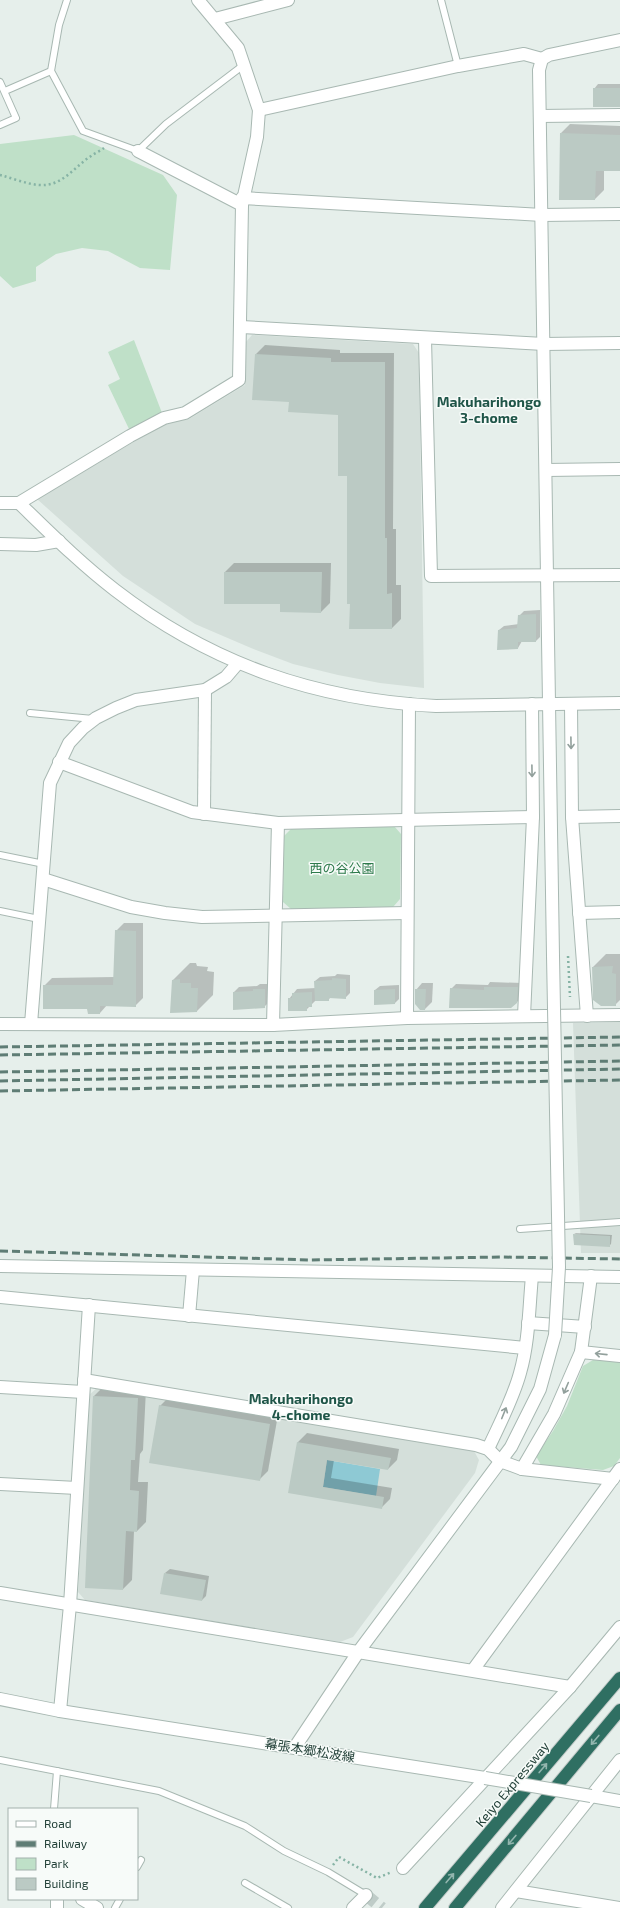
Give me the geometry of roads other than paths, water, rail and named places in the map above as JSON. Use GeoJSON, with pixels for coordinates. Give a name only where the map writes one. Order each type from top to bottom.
{"type":"FeatureCollection","features":[{"type":"Feature","properties":{"kind":"highway","name":"Keiyo Expressway"},"geometry":{"type":"LineString","coordinates":[[426,1905],[620,1678]]}},
{"type":"Feature","properties":{"kind":"highway"},"geometry":{"type":"LineString","coordinates":[[455,1908],[620,1710]]}},
{"type":"Feature","properties":{"kind":"highway"},"geometry":{"type":"LineString","coordinates":[[464,1908],[501,1854]]}},
{"type":"Feature","properties":{"kind":"street"},"geometry":{"type":"LineString","coordinates":[[0,503],[19,503],[130,436],[164,418],[185,413],[239,380],[242,201],[257,137],[260,110],[238,48],[198,0]]}},
{"type":"Feature","properties":{"kind":"street"},"geometry":{"type":"LineString","coordinates":[[215,20],[288,0]]}},
{"type":"Feature","properties":{"kind":"street"},"geometry":{"type":"LineString","coordinates":[[295,1747],[359,1652],[511,1448],[540,1389],[555,1335],[559,1267],[539,70],[542,59],[549,55],[620,40]]}},
{"type":"Feature","properties":{"kind":"street"},"geometry":{"type":"LineString","coordinates":[[260,110],[458,66],[524,54],[542,59]]}},
{"type":"Feature","properties":{"kind":"street"},"geometry":{"type":"LineString","coordinates":[[540,116],[620,114]]}},
{"type":"Feature","properties":{"kind":"street"},"geometry":{"type":"LineString","coordinates":[[138,152],[242,201],[542,215],[620,214]]}},
{"type":"Feature","properties":{"kind":"street"},"geometry":{"type":"LineString","coordinates":[[241,327],[544,344],[620,343]]}},
{"type":"Feature","properties":{"kind":"street"},"geometry":{"type":"LineString","coordinates":[[425,338],[431,576],[620,575]]}},
{"type":"Feature","properties":{"kind":"street"},"geometry":{"type":"LineString","coordinates":[[546,470],[620,469]]}},
{"type":"Feature","properties":{"kind":"street"},"geometry":{"type":"LineString","coordinates":[[19,503],[58,541],[114,589],[139,608],[209,649],[238,664],[284,680],[337,694],[409,704],[436,706],[620,703]]}},
{"type":"Feature","properties":{"kind":"street"},"geometry":{"type":"LineString","coordinates":[[0,544],[36,545],[58,541]]}},
{"type":"Feature","properties":{"kind":"street"},"geometry":{"type":"LineString","coordinates":[[31,1024],[50,783],[69,743],[94,719],[116,708],[136,700],[205,690],[226,677],[238,664]]}},
{"type":"Feature","properties":{"kind":"street"},"geometry":{"type":"LineString","coordinates":[[204,814],[205,690]]}},
{"type":"Feature","properties":{"kind":"street"},"geometry":{"type":"LineString","coordinates":[[407,1018],[409,704]]}},
{"type":"Feature","properties":{"kind":"street"},"geometry":{"type":"LineString","coordinates":[[524,1016],[533,817],[532,704]]}},
{"type":"Feature","properties":{"kind":"street"},"geometry":{"type":"LineString","coordinates":[[570,704],[572,817],[587,1016]]}},
{"type":"Feature","properties":{"kind":"street"},"geometry":{"type":"LineString","coordinates":[[59,762],[192,812],[278,823],[533,817]]}},
{"type":"Feature","properties":{"kind":"street"},"geometry":{"type":"LineString","coordinates":[[572,817],[620,816]]}},
{"type":"Feature","properties":{"kind":"street"},"geometry":{"type":"LineString","coordinates":[[273,1025],[278,823]]}},
{"type":"Feature","properties":{"kind":"street"},"geometry":{"type":"LineString","coordinates":[[43,880],[131,907],[202,917],[407,913]]}},
{"type":"Feature","properties":{"kind":"street"},"geometry":{"type":"LineString","coordinates":[[579,913],[620,912]]}},
{"type":"Feature","properties":{"kind":"street"},"geometry":{"type":"LineString","coordinates":[[0,1024],[273,1025],[407,1018],[620,1015]]}},
{"type":"Feature","properties":{"kind":"street"},"geometry":{"type":"LineString","coordinates":[[0,1266],[532,1276],[620,1276]]}},
{"type":"Feature","properties":{"kind":"street"},"geometry":{"type":"LineString","coordinates":[[189,1316],[193,1270]]}},
{"type":"Feature","properties":{"kind":"street"},"geometry":{"type":"LineString","coordinates":[[488,1449],[502,1420],[520,1374],[525,1348],[532,1276]]}},
{"type":"Feature","properties":{"kind":"street"},"geometry":{"type":"LineString","coordinates":[[522,1469],[554,1414],[581,1352],[591,1276]]}},
{"type":"Feature","properties":{"kind":"street"},"geometry":{"type":"LineString","coordinates":[[0,1297],[525,1348]]}},
{"type":"Feature","properties":{"kind":"street"},"geometry":{"type":"LineString","coordinates":[[60,1711],[70,1605],[89,1306]]}},
{"type":"Feature","properties":{"kind":"street"},"geometry":{"type":"LineString","coordinates":[[528,1323],[585,1327]]}},
{"type":"Feature","properties":{"kind":"street"},"geometry":{"type":"LineString","coordinates":[[581,1352],[620,1356]]}},
{"type":"Feature","properties":{"kind":"street"},"geometry":{"type":"LineString","coordinates":[[0,1387],[83,1386],[476,1445],[488,1449],[500,1461],[522,1469],[616,1474]]}},
{"type":"Feature","properties":{"kind":"street"},"geometry":{"type":"LineString","coordinates":[[473,1670],[616,1474]]}},
{"type":"Feature","properties":{"kind":"street"},"geometry":{"type":"LineString","coordinates":[[0,1484],[77,1488]]}},
{"type":"Feature","properties":{"kind":"street"},"geometry":{"type":"LineString","coordinates":[[0,1593],[570,1687]]}},
{"type":"Feature","properties":{"kind":"street"},"geometry":{"type":"LineString","coordinates":[[403,1868],[484,1778],[570,1687],[620,1627]]}},
{"type":"Feature","properties":{"kind":"street","name":"幕張本郷松波線"},"geometry":{"type":"LineString","coordinates":[[0,1699],[60,1711],[295,1747],[620,1801]]}},
{"type":"Feature","properties":{"kind":"street"},"geometry":{"type":"LineString","coordinates":[[502,1908],[620,1760]]}},
{"type":"Feature","properties":{"kind":"street"},"geometry":{"type":"LineString","coordinates":[[516,1891],[620,1908]]}},
{"type":"Feature","properties":{"kind":"street"},"geometry":{"type":"LineString","coordinates":[[353,1908],[366,1896]]}},
{"type":"Feature","properties":{"kind":"street"},"geometry":{"type":"LineString","coordinates":[[84,1900],[97,1908]]}},
{"type":"Feature","properties":{"kind":"lane"},"geometry":{"type":"LineString","coordinates":[[67,0],[59,25],[51,71],[83,131],[138,152],[166,124],[244,64]]}},
{"type":"Feature","properties":{"kind":"lane"},"geometry":{"type":"LineString","coordinates":[[441,0],[458,66]]}},
{"type":"Feature","properties":{"kind":"lane"},"geometry":{"type":"LineString","coordinates":[[5,91],[51,71]]}},
{"type":"Feature","properties":{"kind":"lane"},"geometry":{"type":"LineString","coordinates":[[0,82],[16,118],[0,125]]}},
{"type":"Feature","properties":{"kind":"lane"},"geometry":{"type":"LineString","coordinates":[[30,713],[94,719]]}},
{"type":"Feature","properties":{"kind":"lane"},"geometry":{"type":"LineString","coordinates":[[0,855],[44,864]]}},
{"type":"Feature","properties":{"kind":"lane"},"geometry":{"type":"LineString","coordinates":[[0,911],[39,919]]}},
{"type":"Feature","properties":{"kind":"lane"},"geometry":{"type":"LineString","coordinates":[[520,1229],[620,1222]]}},
{"type":"Feature","properties":{"kind":"lane"},"geometry":{"type":"LineString","coordinates":[[0,1760],[159,1791],[245,1826],[284,1851],[328,1872],[366,1896]]}},
{"type":"Feature","properties":{"kind":"lane"},"geometry":{"type":"LineString","coordinates":[[54,1808],[57,1770]]}},
{"type":"Feature","properties":{"kind":"lane"},"geometry":{"type":"LineString","coordinates":[[138,1865],[141,1860]]}},
{"type":"Feature","properties":{"kind":"lane"},"geometry":{"type":"LineString","coordinates":[[245,1883],[288,1908]]}},
{"type":"Feature","properties":{"kind":"water"},"geometry":{"type":"Polygon","coordinates":[[[327,1460],[380,1469],[376,1496],[323,1487],[327,1460]]]}},
{"type":"Feature","properties":{"kind":"tunnel"},"geometry":{"type":"LineString","coordinates":[[366,1895],[382,1908]]}},
{"type":"Feature","properties":{"kind":"railway"},"geometry":{"type":"LineString","coordinates":[[0,1047],[620,1037]]}},
{"type":"Feature","properties":{"kind":"railway"},"geometry":{"type":"LineString","coordinates":[[0,1055],[620,1045]]}},
{"type":"Feature","properties":{"kind":"railway"},"geometry":{"type":"LineString","coordinates":[[0,1072],[620,1061]]}},
{"type":"Feature","properties":{"kind":"railway"},"geometry":{"type":"LineString","coordinates":[[0,1081],[620,1069]]}},
{"type":"Feature","properties":{"kind":"railway"},"geometry":{"type":"LineString","coordinates":[[0,1091],[620,1080]]}},
{"type":"Feature","properties":{"kind":"railway"},"geometry":{"type":"LineString","coordinates":[[0,1251],[311,1260],[502,1257],[620,1259]]}},
{"type":"Feature","properties":{"kind":"district","name":"Makuharihongo 3-chome"},"geometry":{"type":"Point","coordinates":[489,410]}},
{"type":"Feature","properties":{"kind":"district","name":"Makuharihongo 4-chome"},"geometry":{"type":"Point","coordinates":[301,1406]}},
{"type":"Feature","properties":{"kind":"park label","name":"西の谷公園"},"geometry":{"type":"Point","coordinates":[342,868]}}]}
